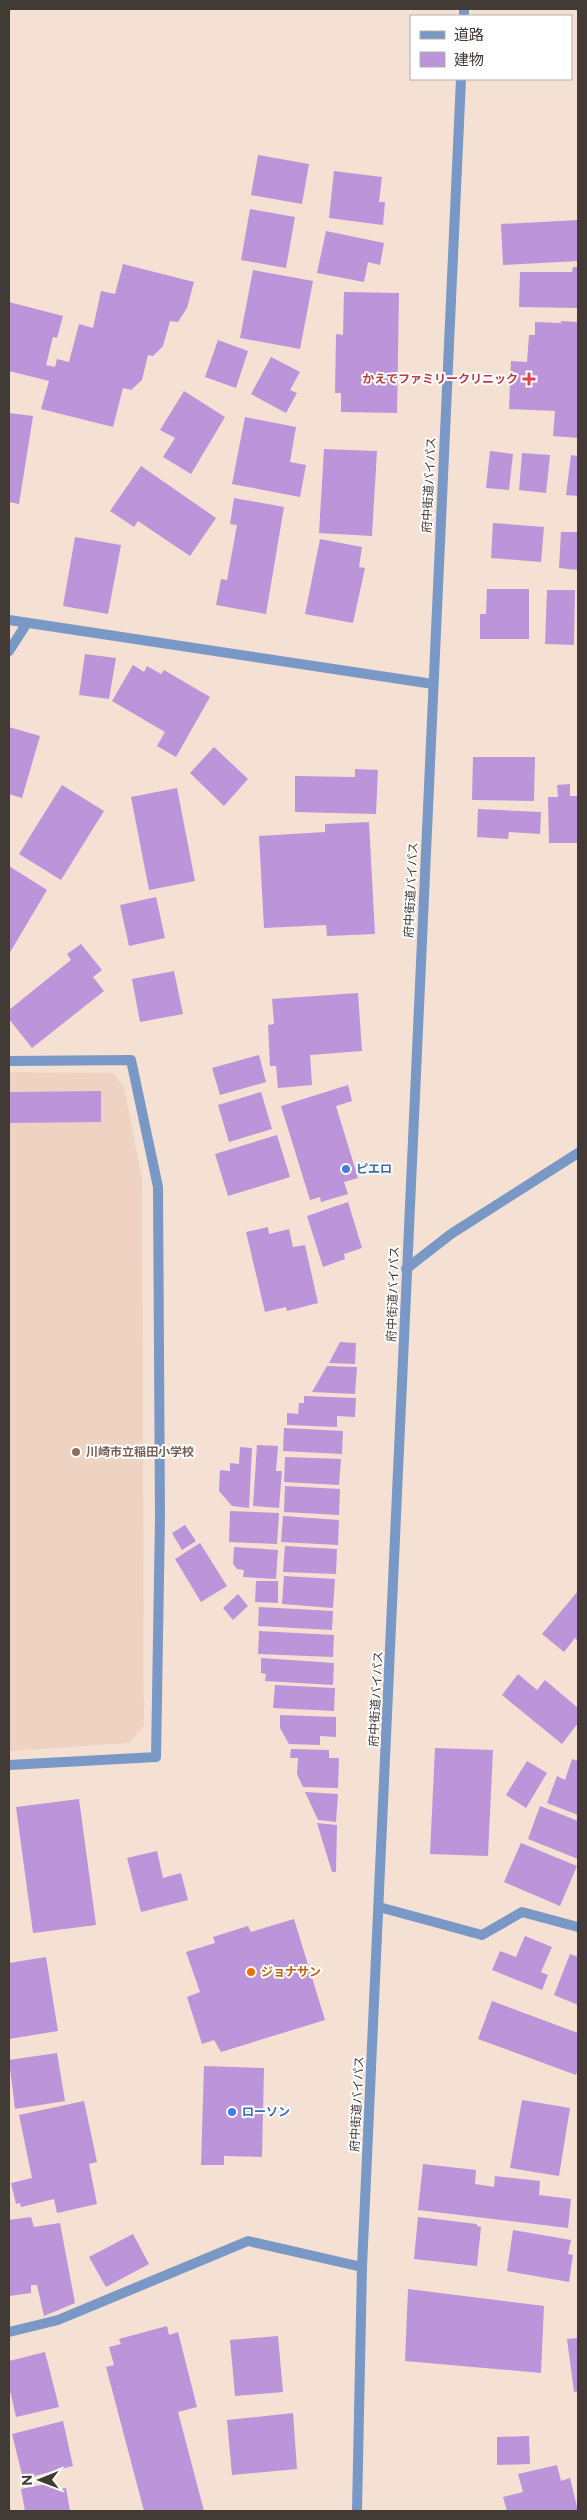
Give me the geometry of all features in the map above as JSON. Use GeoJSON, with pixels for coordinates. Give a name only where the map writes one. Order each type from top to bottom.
{"type":"FeatureCollection","features":[{"type":"Feature","properties":{"kind":"street","name":"府中街道バイパス"},"geometry":{"type":"LineString","coordinates":[[357,2511],[362,2267],[432,684],[461,80]]}},
{"type":"Feature","properties":{"kind":"street"},"geometry":{"type":"LineString","coordinates":[[9,620],[432,684]]}},
{"type":"Feature","properties":{"kind":"street"},"geometry":{"type":"LineString","coordinates":[[9,651],[27,623]]}},
{"type":"Feature","properties":{"kind":"street"},"geometry":{"type":"LineString","coordinates":[[9,1061],[131,1060],[158,1187],[160,1498],[156,1757],[9,1765]]}},
{"type":"Feature","properties":{"kind":"street"},"geometry":{"type":"LineString","coordinates":[[406,1269],[451,1234],[578,1153]]}},
{"type":"Feature","properties":{"kind":"street"},"geometry":{"type":"LineString","coordinates":[[379,1907],[482,1934],[522,1912],[578,1927]]}},
{"type":"Feature","properties":{"kind":"street"},"geometry":{"type":"LineString","coordinates":[[9,2332],[58,2320],[248,2241],[362,2267]]}},
{"type":"Feature","properties":{"kind":"shaded area","name":"川崎市立稲田小学校"},"geometry":{"type":"Polygon","coordinates":[[[9,1072],[113,1073],[124,1087],[142,1178],[144,1726],[129,1743],[9,1751],[9,1072]]]}},
{"type":"Feature","properties":{"kind":"building"},"geometry":{"type":"Polygon","coordinates":[[[258,155],[309,164],[302,204],[251,195],[258,155]]]}},
{"type":"Feature","properties":{"kind":"building"},"geometry":{"type":"Polygon","coordinates":[[[334,171],[382,177],[379,202],[385,202],[383,225],[329,218],[334,171]]]}},
{"type":"Feature","properties":{"kind":"building"},"geometry":{"type":"Polygon","coordinates":[[[250,209],[295,217],[286,268],[241,260],[250,209]]]}},
{"type":"Feature","properties":{"kind":"building"},"geometry":{"type":"Polygon","coordinates":[[[578,220],[578,261],[503,265],[501,224],[578,220]]]}},
{"type":"Feature","properties":{"kind":"building"},"geometry":{"type":"Polygon","coordinates":[[[326,231],[384,243],[380,265],[368,262],[364,282],[317,273],[326,231]]]}},
{"type":"Feature","properties":{"kind":"building"},"geometry":{"type":"Polygon","coordinates":[[[123,264],[194,282],[187,308],[178,322],[170,321],[163,346],[153,356],[148,355],[142,380],[131,390],[123,388],[113,427],[41,409],[49,381],[9,371],[9,302],[63,316],[57,338],[53,337],[46,365],[55,367],[57,359],[69,362],[79,324],[93,328],[101,291],[115,294],[123,264]]]}},
{"type":"Feature","properties":{"kind":"building"},"geometry":{"type":"Polygon","coordinates":[[[573,267],[578,267],[578,308],[519,307],[520,272],[572,272],[573,267]]]}},
{"type":"Feature","properties":{"kind":"building"},"geometry":{"type":"Polygon","coordinates":[[[253,270],[313,281],[300,349],[240,338],[253,270]]]}},
{"type":"Feature","properties":{"kind":"building"},"geometry":{"type":"Polygon","coordinates":[[[344,292],[399,293],[397,413],[341,412],[341,393],[335,393],[336,334],[343,335],[344,292]]]}},
{"type":"Feature","properties":{"kind":"building"},"geometry":{"type":"Polygon","coordinates":[[[561,321],[578,322],[578,438],[553,436],[555,411],[509,409],[511,361],[527,362],[529,335],[535,335],[535,322],[561,323],[561,321]]]}},
{"type":"Feature","properties":{"kind":"building"},"geometry":{"type":"Polygon","coordinates":[[[218,340],[248,351],[236,388],[205,377],[218,340]]]}},
{"type":"Feature","properties":{"kind":"building"},"geometry":{"type":"Polygon","coordinates":[[[271,357],[300,372],[290,390],[297,393],[286,413],[251,394],[271,357]]]}},
{"type":"Feature","properties":{"kind":"building"},"geometry":{"type":"Polygon","coordinates":[[[184,391],[225,417],[191,474],[163,457],[175,438],[160,430],[184,391]]]}},
{"type":"Feature","properties":{"kind":"building"},"geometry":{"type":"Polygon","coordinates":[[[9,413],[33,416],[19,504],[9,502],[9,413]]]}},
{"type":"Feature","properties":{"kind":"building"},"geometry":{"type":"Polygon","coordinates":[[[245,417],[296,427],[290,462],[306,465],[300,497],[232,484],[245,417]]]}},
{"type":"Feature","properties":{"kind":"building"},"geometry":{"type":"Polygon","coordinates":[[[324,449],[377,451],[372,536],[319,533],[324,449]]]}},
{"type":"Feature","properties":{"kind":"building"},"geometry":{"type":"Polygon","coordinates":[[[490,451],[513,454],[509,490],[486,488],[490,451]]]}},
{"type":"Feature","properties":{"kind":"building"},"geometry":{"type":"Polygon","coordinates":[[[522,453],[550,455],[546,493],[519,490],[522,453]]]}},
{"type":"Feature","properties":{"kind":"building"},"geometry":{"type":"Polygon","coordinates":[[[571,455],[578,456],[578,496],[566,495],[571,455]]]}},
{"type":"Feature","properties":{"kind":"building"},"geometry":{"type":"Polygon","coordinates":[[[141,466],[216,518],[190,556],[138,521],[134,527],[110,511],[141,466]]]}},
{"type":"Feature","properties":{"kind":"building"},"geometry":{"type":"Polygon","coordinates":[[[234,498],[284,507],[266,614],[216,605],[221,579],[227,580],[237,525],[230,524],[234,498]]]}},
{"type":"Feature","properties":{"kind":"building"},"geometry":{"type":"Polygon","coordinates":[[[493,523],[544,527],[541,562],[491,558],[493,523]]]}},
{"type":"Feature","properties":{"kind":"building"},"geometry":{"type":"Polygon","coordinates":[[[561,532],[578,532],[578,570],[559,568],[561,532]]]}},
{"type":"Feature","properties":{"kind":"building"},"geometry":{"type":"Polygon","coordinates":[[[75,537],[121,545],[108,614],[63,606],[75,537]]]}},
{"type":"Feature","properties":{"kind":"building"},"geometry":{"type":"Polygon","coordinates":[[[320,539],[362,547],[359,567],[365,568],[353,623],[305,614],[320,539]]]}},
{"type":"Feature","properties":{"kind":"building"},"geometry":{"type":"Polygon","coordinates":[[[487,589],[529,589],[529,639],[480,639],[480,614],[486,614],[487,589]]]}},
{"type":"Feature","properties":{"kind":"building"},"geometry":{"type":"Polygon","coordinates":[[[547,590],[575,590],[574,645],[545,644],[547,590]]]}},
{"type":"Feature","properties":{"kind":"building"},"geometry":{"type":"Polygon","coordinates":[[[85,654],[116,658],[109,699],[79,695],[85,654]]]}},
{"type":"Feature","properties":{"kind":"building"},"geometry":{"type":"Polygon","coordinates":[[[133,665],[144,672],[147,666],[161,674],[164,670],[210,697],[176,757],[157,746],[165,732],[112,701],[133,665]]]}},
{"type":"Feature","properties":{"kind":"building"},"geometry":{"type":"Polygon","coordinates":[[[9,727],[40,736],[22,798],[9,794],[9,727]]]}},
{"type":"Feature","properties":{"kind":"building"},"geometry":{"type":"Polygon","coordinates":[[[214,747],[248,779],[224,806],[190,773],[214,747]]]}},
{"type":"Feature","properties":{"kind":"building"},"geometry":{"type":"Polygon","coordinates":[[[473,757],[535,757],[534,801],[472,800],[473,757]]]}},
{"type":"Feature","properties":{"kind":"building"},"geometry":{"type":"Polygon","coordinates":[[[355,769],[378,770],[376,814],[295,812],[295,776],[355,777],[355,769]]]}},
{"type":"Feature","properties":{"kind":"building"},"geometry":{"type":"Polygon","coordinates":[[[570,784],[570,796],[578,796],[578,843],[549,843],[548,797],[558,797],[557,785],[570,784]]]}},
{"type":"Feature","properties":{"kind":"building"},"geometry":{"type":"Polygon","coordinates":[[[62,785],[104,811],[61,880],[19,854],[62,785]]]}},
{"type":"Feature","properties":{"kind":"building"},"geometry":{"type":"Polygon","coordinates":[[[177,788],[195,881],[149,890],[131,797],[177,788]]]}},
{"type":"Feature","properties":{"kind":"building"},"geometry":{"type":"Polygon","coordinates":[[[478,809],[541,812],[540,834],[509,832],[508,839],[477,837],[478,809]]]}},
{"type":"Feature","properties":{"kind":"building"},"geometry":{"type":"Polygon","coordinates":[[[369,822],[375,934],[327,936],[326,925],[264,928],[259,836],[325,832],[325,824],[369,822]]]}},
{"type":"Feature","properties":{"kind":"building"},"geometry":{"type":"Polygon","coordinates":[[[9,866],[47,890],[9,954],[9,866]]]}},
{"type":"Feature","properties":{"kind":"building"},"geometry":{"type":"Polygon","coordinates":[[[156,897],[165,938],[129,946],[120,905],[156,897]]]}},
{"type":"Feature","properties":{"kind":"building"},"geometry":{"type":"Polygon","coordinates":[[[81,944],[102,970],[93,977],[104,991],[32,1048],[9,1019],[9,1010],[71,960],[67,954],[81,944]]]}},
{"type":"Feature","properties":{"kind":"building"},"geometry":{"type":"Polygon","coordinates":[[[174,971],[183,1014],[140,1022],[132,979],[174,971]]]}},
{"type":"Feature","properties":{"kind":"building"},"geometry":{"type":"Polygon","coordinates":[[[358,993],[362,1051],[310,1055],[312,1085],[278,1088],[276,1066],[270,1066],[268,1025],[274,1024],[272,999],[358,993]]]}},
{"type":"Feature","properties":{"kind":"building"},"geometry":{"type":"Polygon","coordinates":[[[259,1055],[266,1082],[220,1095],[212,1068],[259,1055]]]}},
{"type":"Feature","properties":{"kind":"building"},"geometry":{"type":"Polygon","coordinates":[[[348,1085],[352,1101],[336,1106],[358,1178],[344,1182],[348,1194],[321,1202],[320,1197],[310,1200],[281,1106],[348,1085]]]}},
{"type":"Feature","properties":{"kind":"building"},"geometry":{"type":"Polygon","coordinates":[[[101,1091],[101,1122],[9,1123],[9,1092],[101,1091]]]}},
{"type":"Feature","properties":{"kind":"building"},"geometry":{"type":"Polygon","coordinates":[[[261,1092],[272,1129],[229,1142],[218,1105],[261,1092]]]}},
{"type":"Feature","properties":{"kind":"building"},"geometry":{"type":"Polygon","coordinates":[[[277,1135],[290,1177],[228,1196],[215,1154],[277,1135]]]}},
{"type":"Feature","properties":{"kind":"building"},"geometry":{"type":"Polygon","coordinates":[[[348,1202],[362,1248],[344,1254],[345,1259],[323,1267],[307,1216],[348,1202]]]}},
{"type":"Feature","properties":{"kind":"building"},"geometry":{"type":"Polygon","coordinates":[[[268,1227],[269,1234],[289,1229],[293,1247],[305,1245],[318,1303],[287,1311],[286,1307],[265,1312],[246,1232],[268,1227]]]}},
{"type":"Feature","properties":{"kind":"building"},"geometry":{"type":"Polygon","coordinates":[[[340,1342],[356,1343],[355,1364],[329,1363],[340,1342]]]}},
{"type":"Feature","properties":{"kind":"building"},"geometry":{"type":"Polygon","coordinates":[[[327,1366],[357,1367],[355,1394],[312,1392],[327,1366]]]}},
{"type":"Feature","properties":{"kind":"building"},"geometry":{"type":"Polygon","coordinates":[[[304,1396],[356,1398],[355,1417],[337,1416],[337,1427],[287,1425],[287,1413],[298,1414],[299,1403],[304,1403],[304,1396]]]}},
{"type":"Feature","properties":{"kind":"building"},"geometry":{"type":"Polygon","coordinates":[[[284,1428],[343,1431],[342,1454],[283,1451],[284,1428]]]}},
{"type":"Feature","properties":{"kind":"building"},"geometry":{"type":"Polygon","coordinates":[[[257,1445],[278,1446],[276,1471],[282,1471],[279,1508],[253,1506],[257,1445]]]}},
{"type":"Feature","properties":{"kind":"building"},"geometry":{"type":"Polygon","coordinates":[[[240,1447],[252,1448],[249,1508],[232,1506],[219,1491],[220,1470],[230,1471],[230,1463],[239,1464],[240,1447]]]}},
{"type":"Feature","properties":{"kind":"building"},"geometry":{"type":"Polygon","coordinates":[[[285,1457],[341,1459],[339,1485],[284,1482],[285,1457]]]}},
{"type":"Feature","properties":{"kind":"building"},"geometry":{"type":"Polygon","coordinates":[[[285,1486],[340,1489],[339,1515],[284,1512],[285,1486]]]}},
{"type":"Feature","properties":{"kind":"building"},"geometry":{"type":"Polygon","coordinates":[[[230,1511],[279,1513],[277,1544],[229,1542],[230,1511]]]}},
{"type":"Feature","properties":{"kind":"building"},"geometry":{"type":"Polygon","coordinates":[[[283,1516],[339,1520],[338,1545],[281,1542],[283,1516]]]}},
{"type":"Feature","properties":{"kind":"building"},"geometry":{"type":"Polygon","coordinates":[[[185,1525],[196,1541],[182,1550],[172,1533],[185,1525]]]}},
{"type":"Feature","properties":{"kind":"building"},"geometry":{"type":"Polygon","coordinates":[[[200,1543],[227,1586],[201,1602],[175,1559],[200,1543]]]}},
{"type":"Feature","properties":{"kind":"building"},"geometry":{"type":"Polygon","coordinates":[[[285,1546],[337,1549],[336,1574],[283,1572],[285,1546]]]}},
{"type":"Feature","properties":{"kind":"building"},"geometry":{"type":"Polygon","coordinates":[[[234,1547],[278,1550],[276,1579],[243,1577],[244,1570],[237,1569],[233,1564],[234,1547]]]}},
{"type":"Feature","properties":{"kind":"building"},"geometry":{"type":"Polygon","coordinates":[[[284,1576],[335,1579],[333,1608],[282,1604],[284,1576]]]}},
{"type":"Feature","properties":{"kind":"building"},"geometry":{"type":"Polygon","coordinates":[[[256,1581],[278,1581],[278,1603],[255,1602],[256,1581]]]}},
{"type":"Feature","properties":{"kind":"building"},"geometry":{"type":"Polygon","coordinates":[[[578,1591],[578,1641],[575,1638],[564,1652],[542,1634],[578,1591]]]}},
{"type":"Feature","properties":{"kind":"building"},"geometry":{"type":"Polygon","coordinates":[[[238,1594],[248,1606],[233,1620],[223,1608],[238,1594]]]}},
{"type":"Feature","properties":{"kind":"building"},"geometry":{"type":"Polygon","coordinates":[[[259,1607],[333,1611],[332,1630],[258,1626],[259,1607]]]}},
{"type":"Feature","properties":{"kind":"building"},"geometry":{"type":"Polygon","coordinates":[[[259,1631],[334,1635],[333,1657],[258,1654],[259,1631]]]}},
{"type":"Feature","properties":{"kind":"building"},"geometry":{"type":"Polygon","coordinates":[[[261,1658],[334,1663],[333,1685],[265,1681],[266,1674],[261,1673],[261,1658]]]}},
{"type":"Feature","properties":{"kind":"building"},"geometry":{"type":"Polygon","coordinates":[[[518,1674],[537,1690],[545,1680],[578,1708],[578,1723],[562,1744],[502,1695],[518,1674]]]}},
{"type":"Feature","properties":{"kind":"building"},"geometry":{"type":"Polygon","coordinates":[[[275,1685],[335,1688],[334,1711],[273,1708],[275,1685]]]}},
{"type":"Feature","properties":{"kind":"building"},"geometry":{"type":"Polygon","coordinates":[[[280,1715],[336,1717],[336,1737],[320,1736],[320,1745],[289,1744],[280,1728],[280,1715]]]}},
{"type":"Feature","properties":{"kind":"building"},"geometry":{"type":"Polygon","coordinates":[[[435,1748],[493,1750],[488,1856],[430,1854],[435,1748]]]}},
{"type":"Feature","properties":{"kind":"building"},"geometry":{"type":"Polygon","coordinates":[[[291,1749],[329,1750],[329,1758],[339,1758],[338,1788],[303,1787],[297,1774],[298,1758],[290,1758],[291,1749]]]}},
{"type":"Feature","properties":{"kind":"building"},"geometry":{"type":"Polygon","coordinates":[[[572,1759],[578,1761],[578,1815],[547,1803],[557,1776],[565,1780],[572,1759]]]}},
{"type":"Feature","properties":{"kind":"building"},"geometry":{"type":"Polygon","coordinates":[[[527,1761],[547,1773],[526,1808],[506,1795],[527,1761]]]}},
{"type":"Feature","properties":{"kind":"building"},"geometry":{"type":"Polygon","coordinates":[[[305,1792],[338,1794],[336,1822],[318,1820],[305,1792]]]}},
{"type":"Feature","properties":{"kind":"building"},"geometry":{"type":"Polygon","coordinates":[[[79,1799],[96,1925],[33,1933],[16,1807],[79,1799]]]}},
{"type":"Feature","properties":{"kind":"building"},"geometry":{"type":"Polygon","coordinates":[[[540,1806],[578,1821],[578,1859],[528,1839],[540,1806]]]}},
{"type":"Feature","properties":{"kind":"building"},"geometry":{"type":"Polygon","coordinates":[[[317,1823],[337,1825],[336,1872],[332,1872],[317,1823]]]}},
{"type":"Feature","properties":{"kind":"building"},"geometry":{"type":"Polygon","coordinates":[[[521,1843],[577,1866],[560,1906],[504,1882],[521,1843]]]}},
{"type":"Feature","properties":{"kind":"building"},"geometry":{"type":"Polygon","coordinates":[[[157,1851],[163,1878],[181,1873],[188,1900],[141,1912],[127,1858],[157,1851]]]}},
{"type":"Feature","properties":{"kind":"building","name":"ジョナサン"},"geometry":{"type":"Polygon","coordinates":[[[294,1919],[325,2020],[221,2052],[214,2040],[202,2044],[187,1997],[200,1992],[186,1952],[215,1943],[213,1937],[248,1926],[251,1932],[294,1919]]]}},
{"type":"Feature","properties":{"kind":"building"},"geometry":{"type":"Polygon","coordinates":[[[525,1936],[552,1947],[541,1972],[548,1975],[542,1990],[492,1970],[500,1951],[516,1957],[525,1936]]]}},
{"type":"Feature","properties":{"kind":"building"},"geometry":{"type":"Polygon","coordinates":[[[570,1954],[578,1957],[578,2005],[554,1995],[570,1954]]]}},
{"type":"Feature","properties":{"kind":"building"},"geometry":{"type":"Polygon","coordinates":[[[46,1957],[58,2031],[9,2039],[9,1963],[46,1957]]]}},
{"type":"Feature","properties":{"kind":"building"},"geometry":{"type":"Polygon","coordinates":[[[492,2001],[578,2033],[578,2069],[576,2075],[478,2039],[492,2001]]]}},
{"type":"Feature","properties":{"kind":"building"},"geometry":{"type":"Polygon","coordinates":[[[57,2053],[65,2101],[15,2109],[9,2060],[57,2053]]]}},
{"type":"Feature","properties":{"kind":"building","name":"ローソン"},"geometry":{"type":"Polygon","coordinates":[[[204,2066],[264,2068],[262,2157],[224,2156],[224,2165],[201,2165],[204,2066]]]}},
{"type":"Feature","properties":{"kind":"building"},"geometry":{"type":"Polygon","coordinates":[[[522,2100],[570,2108],[559,2176],[510,2168],[522,2100]]]}},
{"type":"Feature","properties":{"kind":"building"},"geometry":{"type":"Polygon","coordinates":[[[84,2101],[97,2162],[89,2164],[97,2204],[57,2213],[54,2199],[21,2207],[20,2203],[16,2204],[11,2183],[32,2178],[19,2115],[84,2101]]]}},
{"type":"Feature","properties":{"kind":"building"},"geometry":{"type":"Polygon","coordinates":[[[423,2164],[476,2170],[475,2184],[494,2187],[495,2176],[540,2181],[539,2195],[571,2199],[568,2228],[418,2210],[423,2164]]]}},
{"type":"Feature","properties":{"kind":"building"},"geometry":{"type":"Polygon","coordinates":[[[31,2217],[34,2227],[60,2223],[75,2303],[44,2316],[37,2285],[31,2285],[31,2293],[9,2296],[9,2220],[31,2217]]]}},
{"type":"Feature","properties":{"kind":"building"},"geometry":{"type":"Polygon","coordinates":[[[418,2217],[477,2224],[477,2226],[481,2227],[477,2266],[414,2259],[418,2217]]]}},
{"type":"Feature","properties":{"kind":"building"},"geometry":{"type":"Polygon","coordinates":[[[513,2230],[571,2240],[568,2254],[573,2255],[569,2282],[507,2271],[513,2230]]]}},
{"type":"Feature","properties":{"kind":"building"},"geometry":{"type":"Polygon","coordinates":[[[133,2234],[149,2264],[106,2287],[89,2257],[133,2234]]]}},
{"type":"Feature","properties":{"kind":"building"},"geometry":{"type":"Polygon","coordinates":[[[408,2289],[544,2306],[541,2373],[405,2361],[408,2289]]]}},
{"type":"Feature","properties":{"kind":"building"},"geometry":{"type":"Polygon","coordinates":[[[167,2326],[169,2335],[178,2332],[197,2407],[178,2412],[204,2511],[144,2511],[106,2367],[114,2365],[109,2347],[121,2344],[119,2339],[167,2326]]]}},
{"type":"Feature","properties":{"kind":"building"},"geometry":{"type":"Polygon","coordinates":[[[278,2336],[283,2392],[235,2396],[230,2340],[278,2336]]]}},
{"type":"Feature","properties":{"kind":"building"},"geometry":{"type":"Polygon","coordinates":[[[578,2338],[578,2391],[574,2392],[567,2339],[578,2338]]]}},
{"type":"Feature","properties":{"kind":"building"},"geometry":{"type":"Polygon","coordinates":[[[45,2352],[59,2407],[16,2417],[9,2386],[9,2361],[45,2352]]]}},
{"type":"Feature","properties":{"kind":"building"},"geometry":{"type":"Polygon","coordinates":[[[293,2413],[297,2469],[232,2475],[227,2420],[293,2413]]]}},
{"type":"Feature","properties":{"kind":"building"},"geometry":{"type":"Polygon","coordinates":[[[63,2421],[73,2466],[23,2479],[12,2434],[63,2421]]]}},
{"type":"Feature","properties":{"kind":"building"},"geometry":{"type":"Polygon","coordinates":[[[529,2436],[530,2464],[497,2465],[497,2437],[529,2436]]]}},
{"type":"Feature","properties":{"kind":"building"},"geometry":{"type":"Polygon","coordinates":[[[557,2465],[561,2481],[570,2478],[578,2511],[507,2511],[503,2497],[523,2492],[518,2474],[557,2465]]]}},
{"type":"Feature","properties":{"kind":"building"},"geometry":{"type":"Polygon","coordinates":[[[56,2482],[57,2489],[66,2488],[70,2511],[25,2511],[21,2489],[56,2482]]]}},
{"type":"Feature","properties":{"kind":"place","name":"かえでファミリークリニック"},"geometry":{"type":"Point","coordinates":[529,379]}},
{"type":"Feature","properties":{"kind":"place","name":"ピエロ"},"geometry":{"type":"Point","coordinates":[346,1169]}},
{"type":"Feature","properties":{"kind":"place","name":"川崎市立稲田小学校"},"geometry":{"type":"Point","coordinates":[76,1452]}},
{"type":"Feature","properties":{"kind":"place","name":"ジョナサン"},"geometry":{"type":"Point","coordinates":[251,1972]}},
{"type":"Feature","properties":{"kind":"place","name":"ローソン"},"geometry":{"type":"Point","coordinates":[232,2112]}}]}
